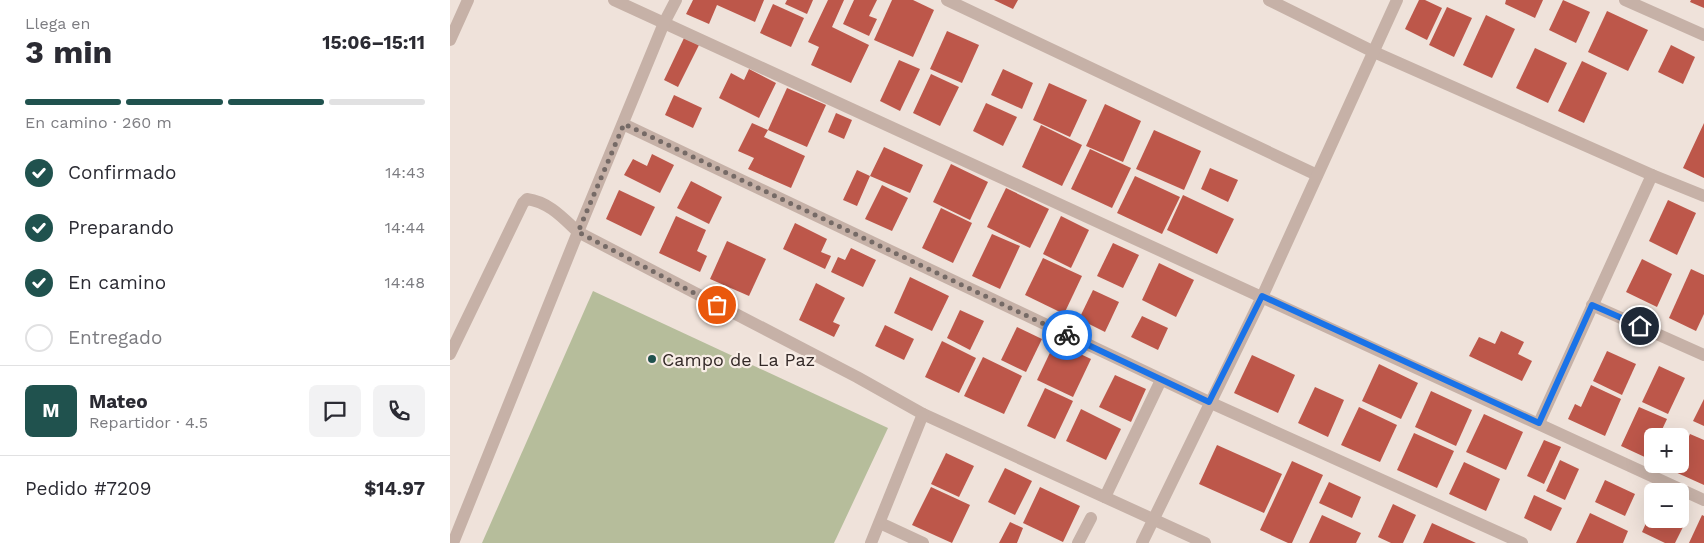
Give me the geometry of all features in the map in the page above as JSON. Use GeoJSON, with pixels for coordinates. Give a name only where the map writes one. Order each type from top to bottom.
{"type":"FeatureCollection","features":[{"type":"Feature","properties":{"kind":"street"},"geometry":{"type":"LineString","coordinates":[[450,40],[468,0]]}},
{"type":"Feature","properties":{"kind":"street"},"geometry":{"type":"LineString","coordinates":[[614,0],[1704,500]]}},
{"type":"Feature","properties":{"kind":"street"},"geometry":{"type":"LineString","coordinates":[[453,543],[578,232],[664,23],[676,0]]}},
{"type":"Feature","properties":{"kind":"street"},"geometry":{"type":"LineString","coordinates":[[947,0],[1317,175]]}},
{"type":"Feature","properties":{"kind":"street"},"geometry":{"type":"LineString","coordinates":[[1269,0],[1374,52],[1652,175],[1704,196]]}},
{"type":"Feature","properties":{"kind":"street"},"geometry":{"type":"LineString","coordinates":[[1142,543],[1262,296],[1397,0]]}},
{"type":"Feature","properties":{"kind":"street"},"geometry":{"type":"LineString","coordinates":[[1625,0],[1704,35]]}},
{"type":"Feature","properties":{"kind":"street"},"geometry":{"type":"LineString","coordinates":[[624,124],[1161,380],[1522,543]]}},
{"type":"Feature","properties":{"kind":"street"},"geometry":{"type":"LineString","coordinates":[[1539,423],[1652,175]]}},
{"type":"Feature","properties":{"kind":"street"},"geometry":{"type":"LineString","coordinates":[[450,354],[523,203],[527,199],[534,200],[552,208],[578,232],[923,414],[1205,543]]}},
{"type":"Feature","properties":{"kind":"street"},"geometry":{"type":"LineString","coordinates":[[1592,305],[1704,354]]}},
{"type":"Feature","properties":{"kind":"street"},"geometry":{"type":"LineString","coordinates":[[1105,497],[1161,380]]}},
{"type":"Feature","properties":{"kind":"street"},"geometry":{"type":"LineString","coordinates":[[871,543],[923,414]]}},
{"type":"Feature","properties":{"kind":"street"},"geometry":{"type":"LineString","coordinates":[[1078,543],[1092,518]]}},
{"type":"Feature","properties":{"kind":"street"},"geometry":{"type":"LineString","coordinates":[[880,523],[923,543]]}},
{"type":"Feature","properties":{"kind":"green space","name":"Campo de La Paz"},"geometry":{"type":"Polygon","coordinates":[[[593,291],[888,428],[834,543],[482,543],[593,291]]]}},
{"type":"Feature","properties":{"kind":"building"},"geometry":{"type":"Polygon","coordinates":[[[693,0],[764,0],[755,22],[717,5],[709,24],[686,14],[693,0]]]}},
{"type":"Feature","properties":{"kind":"building"},"geometry":{"type":"Polygon","coordinates":[[[787,0],[813,0],[807,14],[785,4],[787,0]]]}},
{"type":"Feature","properties":{"kind":"building"},"geometry":{"type":"Polygon","coordinates":[[[828,0],[844,0],[832,27],[869,45],[851,83],[811,65],[819,47],[808,42],[828,0]]]}},
{"type":"Feature","properties":{"kind":"building"},"geometry":{"type":"Polygon","coordinates":[[[854,0],[877,0],[869,16],[877,19],[869,36],[843,24],[854,0]]]}},
{"type":"Feature","properties":{"kind":"building"},"geometry":{"type":"Polygon","coordinates":[[[892,0],[913,0],[934,10],[913,57],[874,40],[892,0]]]}},
{"type":"Feature","properties":{"kind":"building"},"geometry":{"type":"Polygon","coordinates":[[[994,0],[1018,0],[1013,9],[994,0]]]}},
{"type":"Feature","properties":{"kind":"building"},"geometry":{"type":"Polygon","coordinates":[[[1419,0],[1425,0],[1442,8],[1427,40],[1405,29],[1419,0]]]}},
{"type":"Feature","properties":{"kind":"building"},"geometry":{"type":"Polygon","coordinates":[[[1506,0],[1543,0],[1535,18],[1505,4],[1506,0]]]}},
{"type":"Feature","properties":{"kind":"building"},"geometry":{"type":"Polygon","coordinates":[[[1563,0],[1590,12],[1576,43],[1549,30],[1563,0]]]}},
{"type":"Feature","properties":{"kind":"building"},"geometry":{"type":"Polygon","coordinates":[[[1691,0],[1704,0],[1704,8],[1690,2],[1691,0]]]}},
{"type":"Feature","properties":{"kind":"building"},"geometry":{"type":"Polygon","coordinates":[[[773,4],[804,18],[791,47],[760,33],[773,4]]]}},
{"type":"Feature","properties":{"kind":"building"},"geometry":{"type":"Polygon","coordinates":[[[1447,7],[1472,18],[1454,57],[1429,45],[1447,7]]]}},
{"type":"Feature","properties":{"kind":"building"},"geometry":{"type":"Polygon","coordinates":[[[1607,11],[1648,30],[1628,71],[1588,52],[1607,11]]]}},
{"type":"Feature","properties":{"kind":"building"},"geometry":{"type":"Polygon","coordinates":[[[1486,15],[1515,29],[1492,78],[1463,65],[1486,15]]]}},
{"type":"Feature","properties":{"kind":"building"},"geometry":{"type":"Polygon","coordinates":[[[947,31],[979,45],[962,83],[930,69],[947,31]]]}},
{"type":"Feature","properties":{"kind":"building"},"geometry":{"type":"Polygon","coordinates":[[[684,38],[699,45],[678,87],[664,80],[684,38]]]}},
{"type":"Feature","properties":{"kind":"building"},"geometry":{"type":"Polygon","coordinates":[[[1671,45],[1695,57],[1683,84],[1658,72],[1671,45]]]}},
{"type":"Feature","properties":{"kind":"building"},"geometry":{"type":"Polygon","coordinates":[[[1535,48],[1567,63],[1548,103],[1516,88],[1535,48]]]}},
{"type":"Feature","properties":{"kind":"building"},"geometry":{"type":"Polygon","coordinates":[[[899,60],[920,69],[900,111],[880,101],[899,60]]]}},
{"type":"Feature","properties":{"kind":"building"},"geometry":{"type":"Polygon","coordinates":[[[1582,61],[1607,73],[1584,123],[1558,111],[1582,61]]]}},
{"type":"Feature","properties":{"kind":"building"},"geometry":{"type":"Polygon","coordinates":[[[749,69],[776,83],[759,118],[719,98],[731,73],[744,80],[749,69]]]}},
{"type":"Feature","properties":{"kind":"building"},"geometry":{"type":"Polygon","coordinates":[[[1003,69],[1033,83],[1022,109],[991,95],[1003,69]]]}},
{"type":"Feature","properties":{"kind":"building"},"geometry":{"type":"Polygon","coordinates":[[[931,74],[959,87],[940,126],[913,113],[931,74]]]}},
{"type":"Feature","properties":{"kind":"building"},"geometry":{"type":"Polygon","coordinates":[[[1049,83],[1087,100],[1070,137],[1033,120],[1049,83]]]}},
{"type":"Feature","properties":{"kind":"building"},"geometry":{"type":"Polygon","coordinates":[[[787,88],[826,105],[807,147],[768,130],[787,88]]]}},
{"type":"Feature","properties":{"kind":"building"},"geometry":{"type":"Polygon","coordinates":[[[674,95],[702,108],[693,128],[665,115],[674,95]]]}},
{"type":"Feature","properties":{"kind":"building"},"geometry":{"type":"Polygon","coordinates":[[[986,103],[1017,117],[1003,146],[973,131],[986,103]]]}},
{"type":"Feature","properties":{"kind":"building"},"geometry":{"type":"Polygon","coordinates":[[[1105,104],[1141,121],[1123,162],[1086,146],[1105,104]]]}},
{"type":"Feature","properties":{"kind":"building"},"geometry":{"type":"Polygon","coordinates":[[[836,113],[852,120],[844,139],[828,132],[836,113]]]}},
{"type":"Feature","properties":{"kind":"building"},"geometry":{"type":"Polygon","coordinates":[[[752,123],[768,130],[764,137],[805,156],[791,188],[748,169],[754,158],[738,151],[752,123]]]}},
{"type":"Feature","properties":{"kind":"building"},"geometry":{"type":"Polygon","coordinates":[[[1704,123],[1704,178],[1683,168],[1704,123]]]}},
{"type":"Feature","properties":{"kind":"building"},"geometry":{"type":"Polygon","coordinates":[[[1041,125],[1082,145],[1062,186],[1022,167],[1041,125]]]}},
{"type":"Feature","properties":{"kind":"building"},"geometry":{"type":"Polygon","coordinates":[[[1154,130],[1201,151],[1184,190],[1136,169],[1154,130]]]}},
{"type":"Feature","properties":{"kind":"building"},"geometry":{"type":"Polygon","coordinates":[[[884,147],[923,165],[910,193],[870,176],[884,147]]]}},
{"type":"Feature","properties":{"kind":"building"},"geometry":{"type":"Polygon","coordinates":[[[1090,149],[1131,168],[1112,208],[1071,189],[1090,149]]]}},
{"type":"Feature","properties":{"kind":"building"},"geometry":{"type":"Polygon","coordinates":[[[652,154],[674,165],[660,193],[624,175],[633,159],[647,166],[652,154]]]}},
{"type":"Feature","properties":{"kind":"building"},"geometry":{"type":"Polygon","coordinates":[[[951,164],[988,182],[970,220],[933,202],[951,164]]]}},
{"type":"Feature","properties":{"kind":"building"},"geometry":{"type":"Polygon","coordinates":[[[1210,168],[1238,180],[1228,202],[1201,189],[1210,168]]]}},
{"type":"Feature","properties":{"kind":"building"},"geometry":{"type":"Polygon","coordinates":[[[857,170],[870,176],[857,206],[843,200],[857,170]]]}},
{"type":"Feature","properties":{"kind":"building"},"geometry":{"type":"Polygon","coordinates":[[[1135,176],[1180,197],[1162,234],[1117,213],[1135,176]]]}},
{"type":"Feature","properties":{"kind":"building"},"geometry":{"type":"Polygon","coordinates":[[[691,181],[722,197],[709,224],[677,208],[691,181]]]}},
{"type":"Feature","properties":{"kind":"building"},"geometry":{"type":"Polygon","coordinates":[[[882,185],[908,198],[892,231],[865,219],[882,185]]]}},
{"type":"Feature","properties":{"kind":"building"},"geometry":{"type":"Polygon","coordinates":[[[1006,188],[1049,209],[1030,248],[987,227],[1006,188]]]}},
{"type":"Feature","properties":{"kind":"building"},"geometry":{"type":"Polygon","coordinates":[[[619,190],[655,207],[641,236],[606,219],[619,190]]]}},
{"type":"Feature","properties":{"kind":"building"},"geometry":{"type":"Polygon","coordinates":[[[1183,195],[1234,219],[1217,254],[1167,230],[1183,195]]]}},
{"type":"Feature","properties":{"kind":"building"},"geometry":{"type":"Polygon","coordinates":[[[1668,200],[1696,213],[1677,255],[1649,241],[1668,200]]]}},
{"type":"Feature","properties":{"kind":"building"},"geometry":{"type":"Polygon","coordinates":[[[941,208],[972,223],[953,263],[922,248],[941,208]]]}},
{"type":"Feature","properties":{"kind":"building"},"geometry":{"type":"Polygon","coordinates":[[[676,216],[706,230],[697,251],[707,256],[700,272],[659,253],[676,216]]]}},
{"type":"Feature","properties":{"kind":"building"},"geometry":{"type":"Polygon","coordinates":[[[1061,216],[1089,230],[1071,268],[1043,254],[1061,216]]]}},
{"type":"Feature","properties":{"kind":"building"},"geometry":{"type":"Polygon","coordinates":[[[795,223],[827,239],[821,252],[831,256],[825,269],[783,249],[795,223]]]}},
{"type":"Feature","properties":{"kind":"building"},"geometry":{"type":"Polygon","coordinates":[[[992,234],[1020,246],[1000,289],[972,276],[992,234]]]}},
{"type":"Feature","properties":{"kind":"building"},"geometry":{"type":"Polygon","coordinates":[[[727,241],[766,259],[749,296],[710,279],[727,241]]]}},
{"type":"Feature","properties":{"kind":"building"},"geometry":{"type":"Polygon","coordinates":[[[1113,243],[1139,255],[1123,288],[1097,276],[1113,243]]]}},
{"type":"Feature","properties":{"kind":"building"},"geometry":{"type":"Polygon","coordinates":[[[851,248],[876,260],[863,287],[831,272],[838,257],[845,260],[851,248]]]}},
{"type":"Feature","properties":{"kind":"building"},"geometry":{"type":"Polygon","coordinates":[[[1043,258],[1082,276],[1064,314],[1025,295],[1043,258]]]}},
{"type":"Feature","properties":{"kind":"building"},"geometry":{"type":"Polygon","coordinates":[[[1642,259],[1672,274],[1657,307],[1626,292],[1642,259]]]}},
{"type":"Feature","properties":{"kind":"building"},"geometry":{"type":"Polygon","coordinates":[[[1159,263],[1194,280],[1176,317],[1142,300],[1159,263]]]}},
{"type":"Feature","properties":{"kind":"building"},"geometry":{"type":"Polygon","coordinates":[[[1691,269],[1704,275],[1704,314],[1696,331],[1669,318],[1691,269]]]}},
{"type":"Feature","properties":{"kind":"building"},"geometry":{"type":"Polygon","coordinates":[[[910,277],[949,296],[932,331],[894,313],[910,277]]]}},
{"type":"Feature","properties":{"kind":"building"},"geometry":{"type":"Polygon","coordinates":[[[816,283],[845,298],[833,322],[840,325],[834,337],[799,320],[816,283]]]}},
{"type":"Feature","properties":{"kind":"building"},"geometry":{"type":"Polygon","coordinates":[[[1093,290],[1119,302],[1105,332],[1079,319],[1093,290]]]}},
{"type":"Feature","properties":{"kind":"building"},"geometry":{"type":"Polygon","coordinates":[[[960,310],[984,321],[970,350],[947,338],[960,310]]]}},
{"type":"Feature","properties":{"kind":"building"},"geometry":{"type":"Polygon","coordinates":[[[1142,316],[1168,328],[1158,350],[1131,337],[1142,316]]]}},
{"type":"Feature","properties":{"kind":"building"},"geometry":{"type":"Polygon","coordinates":[[[885,325],[914,339],[904,360],[875,346],[885,325]]]}},
{"type":"Feature","properties":{"kind":"building"},"geometry":{"type":"Polygon","coordinates":[[[1017,327],[1042,339],[1026,372],[1001,360],[1017,327]]]}},
{"type":"Feature","properties":{"kind":"building"},"geometry":{"type":"Polygon","coordinates":[[[1501,331],[1524,342],[1518,354],[1532,361],[1522,381],[1469,356],[1479,337],[1495,344],[1501,331]]]}},
{"type":"Feature","properties":{"kind":"building"},"geometry":{"type":"Polygon","coordinates":[[[942,341],[976,358],[959,393],[925,377],[942,341]]]}},
{"type":"Feature","properties":{"kind":"building"},"geometry":{"type":"Polygon","coordinates":[[[1055,342],[1091,359],[1073,397],[1037,380],[1055,342]]]}},
{"type":"Feature","properties":{"kind":"building"},"geometry":{"type":"Polygon","coordinates":[[[1607,351],[1636,364],[1622,395],[1593,381],[1607,351]]]}},
{"type":"Feature","properties":{"kind":"building"},"geometry":{"type":"Polygon","coordinates":[[[1252,355],[1295,375],[1278,413],[1234,393],[1252,355]]]}},
{"type":"Feature","properties":{"kind":"building"},"geometry":{"type":"Polygon","coordinates":[[[983,357],[1022,376],[1004,414],[964,396],[983,357]]]}},
{"type":"Feature","properties":{"kind":"building"},"geometry":{"type":"Polygon","coordinates":[[[1379,364],[1418,383],[1401,419],[1362,401],[1379,364]]]}},
{"type":"Feature","properties":{"kind":"building"},"geometry":{"type":"Polygon","coordinates":[[[1659,366],[1685,378],[1668,414],[1642,402],[1659,366]]]}},
{"type":"Feature","properties":{"kind":"building"},"geometry":{"type":"Polygon","coordinates":[[[1115,375],[1146,389],[1131,422],[1099,407],[1115,375]]]}},
{"type":"Feature","properties":{"kind":"building"},"geometry":{"type":"Polygon","coordinates":[[[1591,385],[1621,399],[1605,436],[1568,419],[1575,404],[1581,407],[1591,385]]]}},
{"type":"Feature","properties":{"kind":"building"},"geometry":{"type":"Polygon","coordinates":[[[1315,387],[1344,400],[1328,437],[1298,423],[1315,387]]]}},
{"type":"Feature","properties":{"kind":"building"},"geometry":{"type":"Polygon","coordinates":[[[1045,388],[1073,401],[1055,439],[1027,426],[1045,388]]]}},
{"type":"Feature","properties":{"kind":"building"},"geometry":{"type":"Polygon","coordinates":[[[1431,391],[1472,410],[1456,446],[1415,427],[1431,391]]]}},
{"type":"Feature","properties":{"kind":"building"},"geometry":{"type":"Polygon","coordinates":[[[1704,399],[1704,426],[1693,421],[1704,399]]]}},
{"type":"Feature","properties":{"kind":"building"},"geometry":{"type":"Polygon","coordinates":[[[1359,407],[1397,425],[1380,462],[1341,445],[1359,407]]]}},
{"type":"Feature","properties":{"kind":"building"},"geometry":{"type":"Polygon","coordinates":[[[1639,407],[1667,419],[1663,428],[1644,428],[1644,457],[1621,446],[1639,407]]]}},
{"type":"Feature","properties":{"kind":"building"},"geometry":{"type":"Polygon","coordinates":[[[1081,409],[1121,429],[1106,460],[1066,441],[1081,409]]]}},
{"type":"Feature","properties":{"kind":"building"},"geometry":{"type":"Polygon","coordinates":[[[1484,414],[1523,432],[1506,470],[1466,452],[1484,414]]]}},
{"type":"Feature","properties":{"kind":"building"},"geometry":{"type":"Polygon","coordinates":[[[1414,433],[1454,451],[1437,488],[1397,470],[1414,433]]]}},
{"type":"Feature","properties":{"kind":"building"},"geometry":{"type":"Polygon","coordinates":[[[1690,434],[1704,440],[1704,485],[1677,473],[1689,473],[1690,434]]]}},
{"type":"Feature","properties":{"kind":"building"},"geometry":{"type":"Polygon","coordinates":[[[1544,440],[1561,447],[1544,484],[1527,476],[1544,440]]]}},
{"type":"Feature","properties":{"kind":"building"},"geometry":{"type":"Polygon","coordinates":[[[1217,445],[1282,474],[1264,513],[1199,484],[1217,445]]]}},
{"type":"Feature","properties":{"kind":"building"},"geometry":{"type":"Polygon","coordinates":[[[946,453],[974,466],[959,497],[931,484],[946,453]]]}},
{"type":"Feature","properties":{"kind":"building"},"geometry":{"type":"Polygon","coordinates":[[[1560,460],[1579,469],[1565,500],[1546,491],[1560,460]]]}},
{"type":"Feature","properties":{"kind":"building"},"geometry":{"type":"Polygon","coordinates":[[[1292,461],[1323,475],[1292,543],[1288,543],[1260,530],[1292,461]]]}},
{"type":"Feature","properties":{"kind":"building"},"geometry":{"type":"Polygon","coordinates":[[[1464,462],[1500,479],[1486,511],[1449,494],[1464,462]]]}},
{"type":"Feature","properties":{"kind":"building"},"geometry":{"type":"Polygon","coordinates":[[[1005,468],[1032,481],[1015,515],[988,502],[1005,468]]]}},
{"type":"Feature","properties":{"kind":"building"},"geometry":{"type":"Polygon","coordinates":[[[1605,480],[1635,494],[1625,516],[1595,502],[1605,480]]]}},
{"type":"Feature","properties":{"kind":"building"},"geometry":{"type":"Polygon","coordinates":[[[1329,482],[1361,497],[1352,518],[1319,503],[1329,482]]]}},
{"type":"Feature","properties":{"kind":"building"},"geometry":{"type":"Polygon","coordinates":[[[931,487],[970,505],[952,543],[912,525],[931,487]]]}},
{"type":"Feature","properties":{"kind":"building"},"geometry":{"type":"Polygon","coordinates":[[[1040,487],[1080,506],[1063,542],[1023,523],[1040,487]]]}},
{"type":"Feature","properties":{"kind":"building"},"geometry":{"type":"Polygon","coordinates":[[[1534,495],[1562,508],[1551,531],[1524,518],[1534,495]]]}},
{"type":"Feature","properties":{"kind":"building"},"geometry":{"type":"Polygon","coordinates":[[[1393,504],[1416,515],[1403,543],[1391,543],[1378,537],[1393,504]]]}},
{"type":"Feature","properties":{"kind":"building"},"geometry":{"type":"Polygon","coordinates":[[[1590,513],[1628,531],[1623,543],[1576,543],[1590,513]]]}},
{"type":"Feature","properties":{"kind":"building"},"geometry":{"type":"Polygon","coordinates":[[[1322,515],[1361,533],[1356,543],[1309,543],[1322,515]]]}},
{"type":"Feature","properties":{"kind":"building"},"geometry":{"type":"Polygon","coordinates":[[[1702,515],[1704,516],[1704,543],[1689,543],[1702,515]]]}},
{"type":"Feature","properties":{"kind":"building"},"geometry":{"type":"Polygon","coordinates":[[[1010,522],[1023,528],[1017,543],[999,543],[1010,522]]]}},
{"type":"Feature","properties":{"kind":"building"},"geometry":{"type":"Polygon","coordinates":[[[1432,523],[1476,543],[1423,543],[1432,523]]]}},
{"type":"Feature","properties":{"kind":"building"},"geometry":{"type":"Polygon","coordinates":[[[1644,528],[1682,528],[1675,543],[1665,543],[1642,532],[1644,528]]]}},
{"type":"Feature","properties":{"kind":"way so far"},"geometry":{"type":"LineString","coordinates":[[717,305],[578,232],[624,124],[1067,335]]}},
{"type":"Feature","properties":{"kind":"place","name":"Campo de La Paz"},"geometry":{"type":"Point","coordinates":[652,359]}},
{"type":"Feature","properties":{"kind":"route"},"geometry":{"type":"LineString","coordinates":[[1067,335],[1209,402],[1262,296],[1539,423],[1592,305],[1640,326]]}}]}
